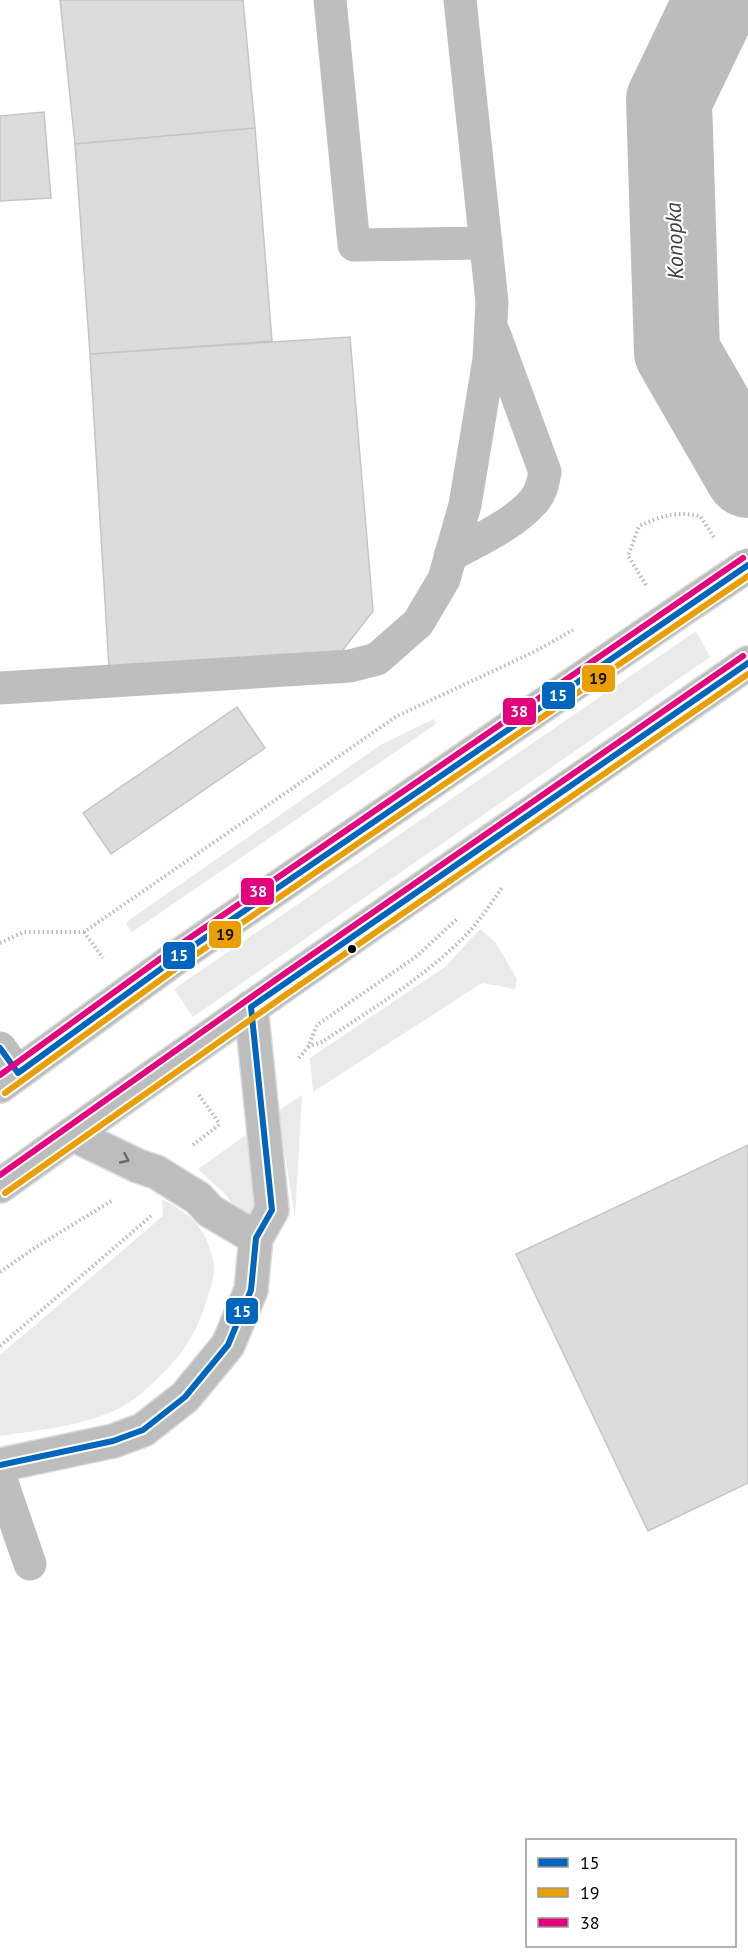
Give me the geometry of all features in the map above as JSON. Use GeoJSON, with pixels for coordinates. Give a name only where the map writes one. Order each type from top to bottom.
{"type":"FeatureCollection","features":[{"type":"Feature","properties":{"kind":"main road"},"geometry":{"type":"LineString","coordinates":[[6,1069],[180,955],[748,566]]}},
{"type":"Feature","properties":{"kind":"main road"},"geometry":{"type":"LineString","coordinates":[[0,1186],[251,1007],[744,666]]}},
{"type":"Feature","properties":{"kind":"main road"},"geometry":{"type":"LineString","coordinates":[[0,1465],[113,1441],[143,1430],[185,1397],[228,1345],[250,1290],[256,1238],[272,1210],[251,1007]]}},
{"type":"Feature","properties":{"kind":"main road"},"geometry":{"type":"LineString","coordinates":[[72,1134],[138,1166],[156,1172],[198,1198],[210,1211],[256,1238]]}},
{"type":"Feature","properties":{"kind":"lane"},"geometry":{"type":"LineString","coordinates":[[330,0],[354,245],[486,243]]}},
{"type":"Feature","properties":{"kind":"lane"},"geometry":{"type":"LineString","coordinates":[[0,688],[350,666],[377,659],[418,623],[444,579],[467,494],[489,359],[492,302],[460,0]]}},
{"type":"Feature","properties":{"kind":"lane"},"geometry":{"type":"LineString","coordinates":[[450,556],[518,516],[534,501],[541,489],[545,472],[491,326]]}},
{"type":"Feature","properties":{"kind":"lane"},"geometry":{"type":"LineString","coordinates":[[0,1477],[30,1564]]}},
{"type":"Feature","properties":{"kind":"path"},"geometry":{"type":"LineString","coordinates":[[655,583],[648,588],[628,556],[639,526],[667,514],[684,513],[700,516],[718,545]]}},
{"type":"Feature","properties":{"kind":"path"},"geometry":{"type":"LineString","coordinates":[[0,943],[24,932],[84,932],[397,716],[536,651],[577,628]]}},
{"type":"Feature","properties":{"kind":"path"},"geometry":{"type":"LineString","coordinates":[[465,912],[417,956],[317,1025],[308,1047],[322,1042],[423,973],[461,940],[478,921],[507,880],[490,893]]}},
{"type":"Feature","properties":{"kind":"path"},"geometry":{"type":"LineString","coordinates":[[84,932],[100,953]]}},
{"type":"Feature","properties":{"kind":"path"},"geometry":{"type":"LineString","coordinates":[[194,1088],[220,1124]]}},
{"type":"Feature","properties":{"kind":"path"},"geometry":{"type":"LineString","coordinates":[[183,1151],[228,1119]]}},
{"type":"Feature","properties":{"kind":"path"},"geometry":{"type":"LineString","coordinates":[[0,1272],[115,1199]]}},
{"type":"Feature","properties":{"kind":"path"},"geometry":{"type":"LineString","coordinates":[[0,1346],[157,1212]]}},
{"type":"Feature","properties":{"kind":"shaded area"},"geometry":{"type":"Polygon","coordinates":[[[696,631],[710,657],[193,1017],[174,989],[696,631]]]}},
{"type":"Feature","properties":{"kind":"shaded area"},"geometry":{"type":"Polygon","coordinates":[[[434,719],[436,724],[132,932],[126,924],[382,744],[434,719]]]}},
{"type":"Feature","properties":{"kind":"shaded area"},"geometry":{"type":"Polygon","coordinates":[[[480,929],[495,942],[517,979],[515,989],[482,983],[313,1092],[310,1058],[445,967],[480,929]]]}},
{"type":"Feature","properties":{"kind":"shaded area"},"geometry":{"type":"Polygon","coordinates":[[[302,1095],[295,1217],[278,1111],[302,1095]]]}},
{"type":"Feature","properties":{"kind":"shaded area"},"geometry":{"type":"Polygon","coordinates":[[[246,1135],[255,1173],[259,1220],[239,1213],[226,1195],[198,1169],[246,1135]]]}},
{"type":"Feature","properties":{"kind":"shaded area"},"geometry":{"type":"Polygon","coordinates":[[[162,1199],[184,1212],[197,1225],[211,1251],[214,1264],[212,1280],[199,1322],[187,1344],[173,1363],[153,1383],[120,1408],[76,1423],[0,1436],[0,1355],[163,1216],[162,1199]]]}},
{"type":"Feature","properties":{"kind":"building"},"geometry":{"type":"Polygon","coordinates":[[[60,0],[243,0],[255,128],[75,144],[60,0]]]}},
{"type":"Feature","properties":{"kind":"building"},"geometry":{"type":"Polygon","coordinates":[[[44,112],[51,198],[0,201],[0,116],[44,112]]]}},
{"type":"Feature","properties":{"kind":"building"},"geometry":{"type":"Polygon","coordinates":[[[255,128],[272,341],[90,354],[75,144],[255,128]]]}},
{"type":"Feature","properties":{"kind":"building"},"geometry":{"type":"Polygon","coordinates":[[[350,337],[373,611],[342,651],[109,667],[90,354],[350,337]]]}},
{"type":"Feature","properties":{"kind":"building"},"geometry":{"type":"Polygon","coordinates":[[[237,707],[265,748],[111,854],[83,813],[237,707]]]}},
{"type":"Feature","properties":{"kind":"building"},"geometry":{"type":"Polygon","coordinates":[[[748,1145],[748,1483],[648,1531],[516,1254],[748,1145]]]}},
{"type":"Feature","properties":{"kind":"waterway","name":"Konopka"},"geometry":{"type":"LineString","coordinates":[[717,0],[669,100],[677,352],[748,475]]}},
{"type":"Feature","properties":{"kind":"transit line","name":"38"},"geometry":{"type":"LineString","coordinates":[[0,1075],[175,948],[743,558]]}},
{"type":"Feature","properties":{"kind":"transit line","name":"15"},"geometry":{"type":"LineString","coordinates":[[0,1048],[18,1073],[180,955],[748,565]]}},
{"type":"Feature","properties":{"kind":"transit line","name":"19"},"geometry":{"type":"LineString","coordinates":[[5,1093],[185,962],[748,576]]}},
{"type":"Feature","properties":{"kind":"transit line","name":"38"},"geometry":{"type":"LineString","coordinates":[[0,1175],[274,981],[743,656]]}},
{"type":"Feature","properties":{"kind":"transit line","name":"15"},"geometry":{"type":"LineString","coordinates":[[0,1465],[113,1441],[143,1430],[185,1397],[228,1345],[251,1290],[256,1238],[272,1210],[251,1007],[748,663]]}},
{"type":"Feature","properties":{"kind":"transit line","name":"19"},"geometry":{"type":"LineString","coordinates":[[5,1193],[748,674]]}}]}
